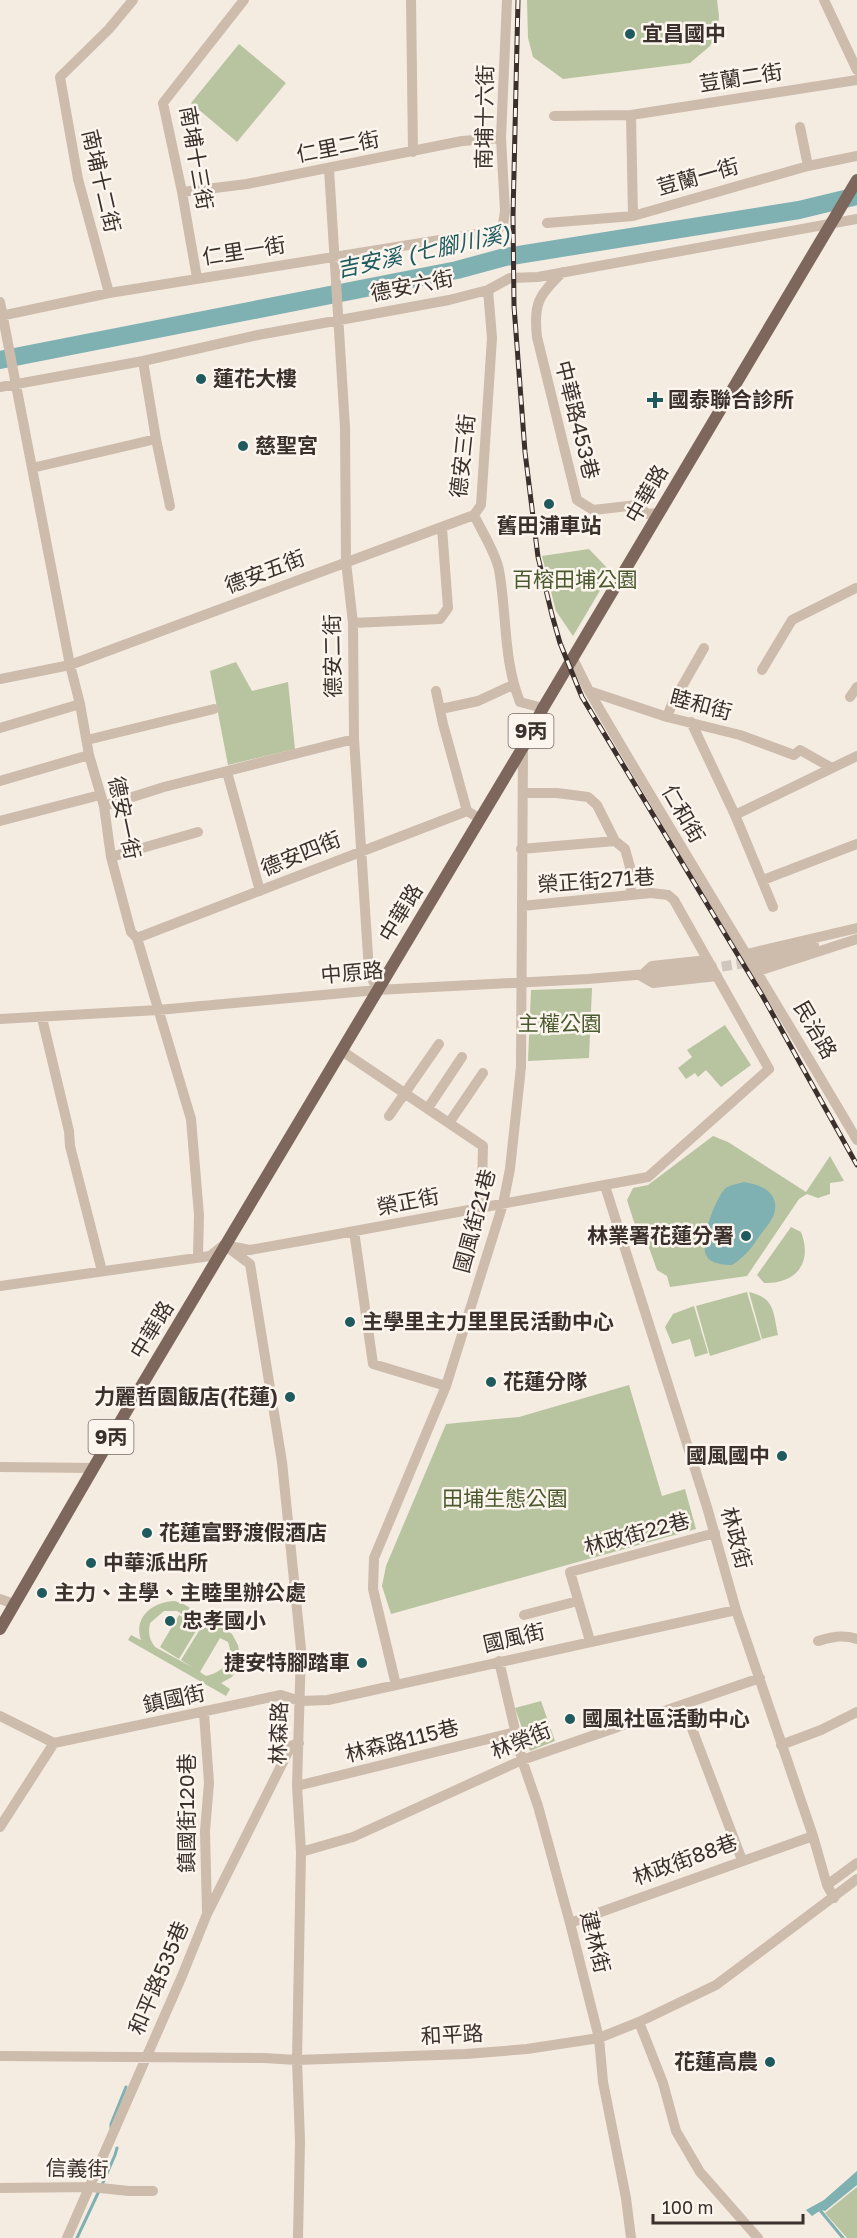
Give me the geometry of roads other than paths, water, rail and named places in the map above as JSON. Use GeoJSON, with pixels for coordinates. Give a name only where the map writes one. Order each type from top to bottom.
{"type":"FeatureCollection","features":[{"type":"Feature","properties":{"kind":"main road","name":"9丙"},"geometry":{"type":"LineString","coordinates":[[833,221],[857,180]]}},
{"type":"Feature","properties":{"kind":"main road","name":"中華路"},"geometry":{"type":"LineString","coordinates":[[0,1629],[224,1245],[523,747],[543,708],[833,221]]}},
{"type":"Feature","properties":{"kind":"street","name":"南埔十二街"},"geometry":{"type":"LineString","coordinates":[[109,293],[78,179],[60,77],[110,29],[133,0]]}},
{"type":"Feature","properties":{"kind":"street","name":"南埔十三街"},"geometry":{"type":"LineString","coordinates":[[197,278],[163,103],[243,0]]}},
{"type":"Feature","properties":{"kind":"street"},"geometry":{"type":"LineString","coordinates":[[411,0],[413,152]]}},
{"type":"Feature","properties":{"kind":"street","name":"南埔十六街"},"geometry":{"type":"LineString","coordinates":[[496,231],[502,225],[505,211],[501,138],[507,0]]}},
{"type":"Feature","properties":{"kind":"street"},"geometry":{"type":"LineString","coordinates":[[824,0],[857,70]]}},
{"type":"Feature","properties":{"kind":"street","name":"荳蘭二街"},"geometry":{"type":"LineString","coordinates":[[554,116],[632,115],[857,80]]}},
{"type":"Feature","properties":{"kind":"street"},"geometry":{"type":"LineString","coordinates":[[632,115],[633,216]]}},
{"type":"Feature","properties":{"kind":"street"},"geometry":{"type":"LineString","coordinates":[[800,127],[808,166]]}},
{"type":"Feature","properties":{"kind":"street","name":"仁里二街"},"geometry":{"type":"LineString","coordinates":[[182,192],[248,184],[462,141],[501,138]]}},
{"type":"Feature","properties":{"kind":"street","name":"荳蘭一街"},"geometry":{"type":"LineString","coordinates":[[547,223],[633,216],[808,166],[857,156]]}},
{"type":"Feature","properties":{"kind":"street","name":"德安二街"},"geometry":{"type":"LineString","coordinates":[[329,169],[345,427],[346,562],[353,623],[354,739],[369,971],[377,990]]}},
{"type":"Feature","properties":{"kind":"street","name":"德安六街"},"geometry":{"type":"LineString","coordinates":[[0,387],[143,361],[258,335],[449,300],[488,290],[510,278],[538,277],[833,221],[857,219]]}},
{"type":"Feature","properties":{"kind":"street","name":"仁里一街"},"geometry":{"type":"LineString","coordinates":[[2,316],[109,293],[496,231]]}},
{"type":"Feature","properties":{"kind":"street","name":"中華路453巷"},"geometry":{"type":"LineString","coordinates":[[564,272],[542,295],[536,306],[535,319],[537,337],[577,500],[593,510],[637,506],[647,514],[659,513]]}},
{"type":"Feature","properties":{"kind":"street","name":"德安三街"},"geometry":{"type":"LineString","coordinates":[[488,290],[492,338],[481,505],[474,515],[499,567],[513,685]]}},
{"type":"Feature","properties":{"kind":"street","name":"德安一街"},"geometry":{"type":"LineString","coordinates":[[0,302],[70,665],[89,755],[104,806],[111,857],[131,932],[137,938],[190,1119],[199,1215],[198,1256]]}},
{"type":"Feature","properties":{"kind":"street"},"geometry":{"type":"LineString","coordinates":[[143,361],[170,506]]}},
{"type":"Feature","properties":{"kind":"street"},"geometry":{"type":"LineString","coordinates":[[32,468],[156,439]]}},
{"type":"Feature","properties":{"kind":"street","name":"德安五街"},"geometry":{"type":"LineString","coordinates":[[0,679],[70,665],[474,515]]}},
{"type":"Feature","properties":{"kind":"street"},"geometry":{"type":"LineString","coordinates":[[353,623],[444,616],[448,608],[442,528]]}},
{"type":"Feature","properties":{"kind":"street"},"geometry":{"type":"LineString","coordinates":[[762,670],[792,620],[856,588]]}},
{"type":"Feature","properties":{"kind":"street"},"geometry":{"type":"LineString","coordinates":[[667,717],[704,648]]}},
{"type":"Feature","properties":{"kind":"street"},"geometry":{"type":"LineString","coordinates":[[573,659],[590,691]]}},
{"type":"Feature","properties":{"kind":"street"},"geometry":{"type":"LineString","coordinates":[[441,709],[478,701],[513,685],[520,702],[543,708]]}},
{"type":"Feature","properties":{"kind":"street"},"geometry":{"type":"LineString","coordinates":[[850,697],[857,687]]}},
{"type":"Feature","properties":{"kind":"street"},"geometry":{"type":"LineString","coordinates":[[436,690],[467,811],[479,818]]}},
{"type":"Feature","properties":{"kind":"street","name":"睦和街"},"geometry":{"type":"LineString","coordinates":[[590,691],[667,717],[740,735],[794,755],[800,750],[832,768]]}},
{"type":"Feature","properties":{"kind":"street","name":"仁和街"},"geometry":{"type":"LineString","coordinates":[[590,691],[682,851],[747,954],[757,966]]}},
{"type":"Feature","properties":{"kind":"street"},"geometry":{"type":"LineString","coordinates":[[0,728],[80,704]]}},
{"type":"Feature","properties":{"kind":"street"},"geometry":{"type":"LineString","coordinates":[[87,740],[214,709]]}},
{"type":"Feature","properties":{"kind":"street"},"geometry":{"type":"LineString","coordinates":[[691,722],[735,815],[773,907]]}},
{"type":"Feature","properties":{"kind":"street"},"geometry":{"type":"LineString","coordinates":[[104,806],[164,787],[354,739]]}},
{"type":"Feature","properties":{"kind":"street","name":"國風街21巷"},"geometry":{"type":"LineString","coordinates":[[396,1685],[373,1589],[374,1558],[446,1386],[502,1204],[515,1129],[521,1067],[523,747]]}},
{"type":"Feature","properties":{"kind":"street"},"geometry":{"type":"LineString","coordinates":[[0,781],[89,755]]}},
{"type":"Feature","properties":{"kind":"street"},"geometry":{"type":"LineString","coordinates":[[735,815],[857,756]]}},
{"type":"Feature","properties":{"kind":"street"},"geometry":{"type":"LineString","coordinates":[[227,772],[260,891]]}},
{"type":"Feature","properties":{"kind":"street"},"geometry":{"type":"LineString","coordinates":[[523,793],[557,793],[588,797],[597,805],[615,841],[625,849],[630,867],[631,895]]}},
{"type":"Feature","properties":{"kind":"street"},"geometry":{"type":"LineString","coordinates":[[0,821],[100,795]]}},
{"type":"Feature","properties":{"kind":"street","name":"德安四街"},"geometry":{"type":"LineString","coordinates":[[137,938],[467,811]]}},
{"type":"Feature","properties":{"kind":"street"},"geometry":{"type":"LineString","coordinates":[[111,857],[198,832]]}},
{"type":"Feature","properties":{"kind":"street"},"geometry":{"type":"LineString","coordinates":[[521,849],[615,841]]}},
{"type":"Feature","properties":{"kind":"street"},"geometry":{"type":"LineString","coordinates":[[763,880],[857,844]]}},
{"type":"Feature","properties":{"kind":"street","name":"榮正街271巷"},"geometry":{"type":"LineString","coordinates":[[522,906],[631,895],[659,893],[668,895],[674,900],[707,964]]}},
{"type":"Feature","properties":{"kind":"street"},"geometry":{"type":"LineString","coordinates":[[747,954],[857,930]]}},
{"type":"Feature","properties":{"kind":"street"},"geometry":{"type":"LineString","coordinates":[[757,966],[857,930]]}},
{"type":"Feature","properties":{"kind":"street"},"geometry":{"type":"LineString","coordinates":[[757,966],[857,939]]}},
{"type":"Feature","properties":{"kind":"street","name":"中原路"},"geometry":{"type":"LineString","coordinates":[[0,1020],[159,1010],[377,990],[641,976],[707,964]]}},
{"type":"Feature","properties":{"kind":"street","name":"榮正街"},"geometry":{"type":"LineString","coordinates":[[224,1245],[250,1250],[648,1177],[769,1069],[717,976],[707,964]]}},
{"type":"Feature","properties":{"kind":"street","name":"民治路"},"geometry":{"type":"LineString","coordinates":[[757,966],[857,1140]]}},
{"type":"Feature","properties":{"kind":"street"},"geometry":{"type":"LineString","coordinates":[[641,976],[653,982],[717,976]]}},
{"type":"Feature","properties":{"kind":"street"},"geometry":{"type":"LineString","coordinates":[[42,1018],[69,1131],[70,1146],[102,1271]]}},
{"type":"Feature","properties":{"kind":"street"},"geometry":{"type":"LineString","coordinates":[[389,1116],[439,1044]]}},
{"type":"Feature","properties":{"kind":"street"},"geometry":{"type":"LineString","coordinates":[[342,1051],[483,1146],[483,1186],[479,1196],[482,1208]]}},
{"type":"Feature","properties":{"kind":"street"},"geometry":{"type":"LineString","coordinates":[[428,1108],[462,1057]]}},
{"type":"Feature","properties":{"kind":"street"},"geometry":{"type":"LineString","coordinates":[[449,1123],[483,1073]]}},
{"type":"Feature","properties":{"kind":"street","name":"林政街"},"geometry":{"type":"LineString","coordinates":[[605,1186],[715,1533],[736,1610],[813,1836],[827,1885],[834,1898]]}},
{"type":"Feature","properties":{"kind":"street"},"geometry":{"type":"LineString","coordinates":[[354,1231],[373,1364],[446,1386]]}},
{"type":"Feature","properties":{"kind":"street"},"geometry":{"type":"LineString","coordinates":[[0,1286],[210,1256],[224,1245]]}},
{"type":"Feature","properties":{"kind":"street","name":"林森路"},"geometry":{"type":"LineString","coordinates":[[224,1245],[250,1264],[282,1462],[301,1649],[297,1786],[301,1852],[297,2060],[300,2141],[298,2238]]}},
{"type":"Feature","properties":{"kind":"street"},"geometry":{"type":"LineString","coordinates":[[0,1467],[94,1468]]}},
{"type":"Feature","properties":{"kind":"street","name":"林政街22巷"},"geometry":{"type":"LineString","coordinates":[[578,1601],[570,1572],[715,1533]]}},
{"type":"Feature","properties":{"kind":"street"},"geometry":{"type":"LineString","coordinates":[[0,1599],[14,1604]]}},
{"type":"Feature","properties":{"kind":"street"},"geometry":{"type":"LineString","coordinates":[[524,1615],[578,1601],[590,1641]]}},
{"type":"Feature","properties":{"kind":"street","name":"國風街"},"geometry":{"type":"LineString","coordinates":[[300,1701],[328,1700],[736,1610]]}},
{"type":"Feature","properties":{"kind":"street"},"geometry":{"type":"LineString","coordinates":[[818,1641],[837,1636],[857,1639]]}},
{"type":"Feature","properties":{"kind":"street","name":"建林街"},"geometry":{"type":"LineString","coordinates":[[499,1661],[522,1760],[538,1806],[599,2038],[603,2082],[626,2198],[631,2238]]}},
{"type":"Feature","properties":{"kind":"street","name":"林榮街"},"geometry":{"type":"LineString","coordinates":[[301,1852],[353,1837],[522,1760],[760,1677]]}},
{"type":"Feature","properties":{"kind":"street","name":"鎮國街"},"geometry":{"type":"LineString","coordinates":[[54,1743],[281,1695],[300,1701]]}},
{"type":"Feature","properties":{"kind":"street"},"geometry":{"type":"LineString","coordinates":[[683,1705],[742,1860]]}},
{"type":"Feature","properties":{"kind":"street"},"geometry":{"type":"LineString","coordinates":[[781,1745],[821,1730],[857,1712]]}},
{"type":"Feature","properties":{"kind":"street","name":"鎮國街120巷"},"geometry":{"type":"LineString","coordinates":[[204,1713],[209,1783],[205,1831],[207,1914]]}},
{"type":"Feature","properties":{"kind":"street"},"geometry":{"type":"LineString","coordinates":[[0,1716],[54,1743],[0,1827]]}},
{"type":"Feature","properties":{"kind":"street","name":"林森路115巷"},"geometry":{"type":"LineString","coordinates":[[297,1786],[516,1732]]}},
{"type":"Feature","properties":{"kind":"street","name":"和平路535巷"},"geometry":{"type":"LineString","coordinates":[[67,2238],[97,2187],[146,2058],[207,1914],[291,1746],[299,1743]]}},
{"type":"Feature","properties":{"kind":"street","name":"林政街88巷"},"geometry":{"type":"LineString","coordinates":[[570,1923],[813,1836]]}},
{"type":"Feature","properties":{"kind":"street"},"geometry":{"type":"LineString","coordinates":[[827,1885],[857,1863]]}},
{"type":"Feature","properties":{"kind":"street","name":"和平路"},"geometry":{"type":"LineString","coordinates":[[0,2056],[297,2060],[466,2054],[527,2049],[599,2038],[639,2022],[716,1985],[857,1879]]}},
{"type":"Feature","properties":{"kind":"street"},"geometry":{"type":"LineString","coordinates":[[639,2022],[663,2083],[676,2131],[700,2172],[758,2238]]}},
{"type":"Feature","properties":{"kind":"street","name":"信義街"},"geometry":{"type":"LineString","coordinates":[[0,2188],[97,2187],[153,2191]]}},
{"type":"Feature","properties":{"kind":"water"},"geometry":{"type":"Polygon","coordinates":[[[744,1182],[761,1187],[770,1193],[775,1203],[774,1213],[770,1223],[741,1259],[732,1265],[715,1262],[706,1255],[704,1247],[711,1215],[725,1189],[744,1182]]]}},
{"type":"Feature","properties":{"kind":"water"},"geometry":{"type":"Polygon","coordinates":[[[857,2171],[857,2185],[825,2211],[821,2210],[812,2216],[806,2210],[824,2200],[857,2171]]]}},
{"type":"Feature","properties":{"kind":"waterway","name":"吉安溪 (七腳川溪)"},"geometry":{"type":"LineString","coordinates":[[0,360],[457,270],[505,257],[799,210],[857,196]]}},
{"type":"Feature","properties":{"kind":"waterway"},"geometry":{"type":"LineString","coordinates":[[111,2128],[126,2087]]}},
{"type":"Feature","properties":{"kind":"waterway"},"geometry":{"type":"LineString","coordinates":[[102,2185],[117,2148]]}},
{"type":"Feature","properties":{"kind":"waterway"},"geometry":{"type":"LineString","coordinates":[[77,2238],[99,2191]]}},
{"type":"Feature","properties":{"kind":"waterway"},"geometry":{"type":"LineString","coordinates":[[819,2209],[843,2238]]}},
{"type":"Feature","properties":{"kind":"tunnel"},"geometry":{"type":"LineString","coordinates":[[707,969],[757,961]]}},
{"type":"Feature","properties":{"kind":"railway"},"geometry":{"type":"LineString","coordinates":[[518,0],[513,216],[514,306],[525,452],[538,557],[560,643],[582,697],[762,995],[857,1165]]}},
{"type":"Feature","properties":{"kind":"place","name":"宜昌國中"},"geometry":{"type":"Point","coordinates":[630,34]}},
{"type":"Feature","properties":{"kind":"place","name":"蓮花大樓"},"geometry":{"type":"Point","coordinates":[201,379]}},
{"type":"Feature","properties":{"kind":"place","name":"國泰聯合診所"},"geometry":{"type":"Point","coordinates":[655,400]}},
{"type":"Feature","properties":{"kind":"place","name":"慈聖宮"},"geometry":{"type":"Point","coordinates":[243,446]}},
{"type":"Feature","properties":{"kind":"place","name":"舊田浦車站"},"geometry":{"type":"Point","coordinates":[549,504]}},
{"type":"Feature","properties":{"kind":"place","name":"林業署花蓮分署"},"geometry":{"type":"Point","coordinates":[746,1236]}},
{"type":"Feature","properties":{"kind":"place","name":"主學里主力里里民活動中心"},"geometry":{"type":"Point","coordinates":[350,1322]}},
{"type":"Feature","properties":{"kind":"place","name":"花蓮分隊"},"geometry":{"type":"Point","coordinates":[491,1382]}},
{"type":"Feature","properties":{"kind":"place","name":"力麗哲園飯店(花蓮)"},"geometry":{"type":"Point","coordinates":[290,1397]}},
{"type":"Feature","properties":{"kind":"place","name":"國風國中"},"geometry":{"type":"Point","coordinates":[782,1456]}},
{"type":"Feature","properties":{"kind":"place","name":"花蓮富野渡假酒店"},"geometry":{"type":"Point","coordinates":[147,1533]}},
{"type":"Feature","properties":{"kind":"place","name":"中華派出所"},"geometry":{"type":"Point","coordinates":[91,1563]}},
{"type":"Feature","properties":{"kind":"place","name":"主力、主學、主睦里辦公處"},"geometry":{"type":"Point","coordinates":[42,1593]}},
{"type":"Feature","properties":{"kind":"place","name":"忠孝國小"},"geometry":{"type":"Point","coordinates":[170,1621]}},
{"type":"Feature","properties":{"kind":"place","name":"捷安特腳踏車"},"geometry":{"type":"Point","coordinates":[362,1663]}},
{"type":"Feature","properties":{"kind":"place","name":"國風社區活動中心"},"geometry":{"type":"Point","coordinates":[570,1719]}},
{"type":"Feature","properties":{"kind":"place","name":"花蓮高農"},"geometry":{"type":"Point","coordinates":[770,2062]}},
{"type":"Feature","properties":{"kind":"park label","name":"百榕田埔公園"},"geometry":{"type":"Point","coordinates":[575,580]}},
{"type":"Feature","properties":{"kind":"park label","name":"主權公園"},"geometry":{"type":"Point","coordinates":[560,1024]}},
{"type":"Feature","properties":{"kind":"park label","name":"田埔生態公園"},"geometry":{"type":"Point","coordinates":[505,1499]}}]}
